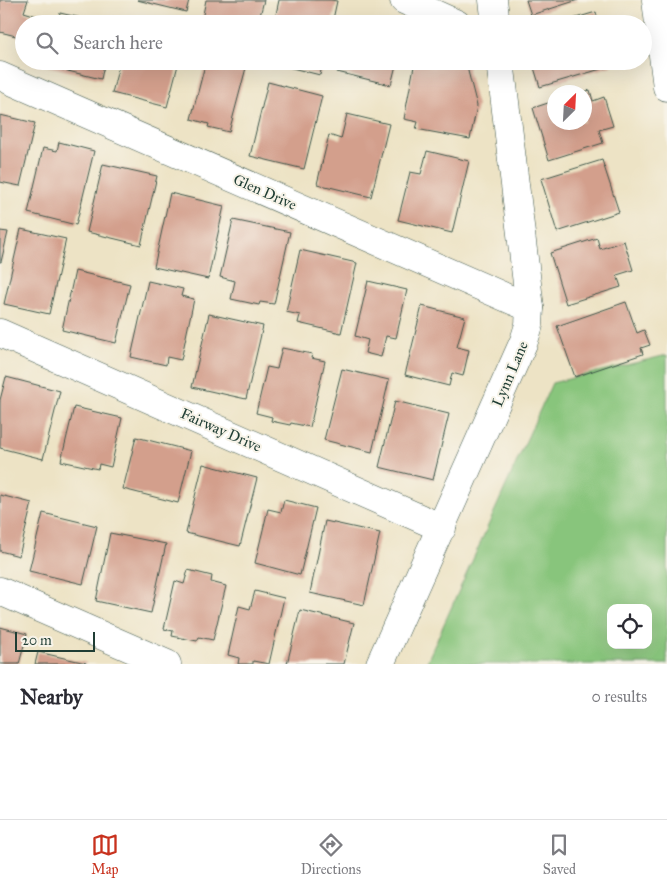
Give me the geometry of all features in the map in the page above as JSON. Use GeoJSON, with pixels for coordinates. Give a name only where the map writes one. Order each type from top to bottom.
{"type":"FeatureCollection","features":[{"type":"Feature","properties":{"kind":"lane"},"geometry":{"type":"LineString","coordinates":[[404,0],[437,15]]}},
{"type":"Feature","properties":{"kind":"lane"},"geometry":{"type":"LineString","coordinates":[[493,0],[495,15]]}},
{"type":"Feature","properties":{"kind":"lane"},"geometry":{"type":"LineString","coordinates":[[656,0],[667,87]]}},
{"type":"Feature","properties":{"kind":"lane","name":"Lynn Lane"},"geometry":{"type":"LineString","coordinates":[[380,664],[442,528],[524,341],[529,325],[530,308],[501,70]]}},
{"type":"Feature","properties":{"kind":"lane","name":"Glen Drive"},"geometry":{"type":"LineString","coordinates":[[0,76],[530,308]]}},
{"type":"Feature","properties":{"kind":"lane","name":"Fairway Drive"},"geometry":{"type":"LineString","coordinates":[[0,333],[442,528]]}},
{"type":"Feature","properties":{"kind":"lane"},"geometry":{"type":"LineString","coordinates":[[0,591],[167,664]]}},
{"type":"Feature","properties":{"kind":"green space"},"geometry":{"type":"Polygon","coordinates":[[[667,355],[667,664],[426,664],[552,383],[667,355]]]}},
{"type":"Feature","properties":{"kind":"building"},"geometry":{"type":"Polygon","coordinates":[[[0,0],[28,0],[24,12],[34,15],[15,15],[15,36],[0,32],[0,0]]]}},
{"type":"Feature","properties":{"kind":"building"},"geometry":{"type":"Polygon","coordinates":[[[137,0],[189,0],[186,12],[137,0]]]}},
{"type":"Feature","properties":{"kind":"building"},"geometry":{"type":"Polygon","coordinates":[[[206,0],[264,0],[260,15],[203,15],[206,0]]]}},
{"type":"Feature","properties":{"kind":"building"},"geometry":{"type":"Polygon","coordinates":[[[279,0],[337,1],[334,15],[276,15],[279,0]]]}},
{"type":"Feature","properties":{"kind":"building"},"geometry":{"type":"Polygon","coordinates":[[[526,0],[578,0],[531,15],[526,0]]]}},
{"type":"Feature","properties":{"kind":"building"},"geometry":{"type":"Polygon","coordinates":[[[596,12],[597,15],[586,15],[596,12]]]}},
{"type":"Feature","properties":{"kind":"building"},"geometry":{"type":"Polygon","coordinates":[[[64,70],[103,70],[101,79],[64,70]]]}},
{"type":"Feature","properties":{"kind":"building"},"geometry":{"type":"Polygon","coordinates":[[[118,70],[177,70],[167,107],[112,93],[118,70]]]}},
{"type":"Feature","properties":{"kind":"building"},"geometry":{"type":"Polygon","coordinates":[[[204,70],[245,70],[229,132],[208,127],[209,124],[191,119],[204,70]]]}},
{"type":"Feature","properties":{"kind":"building"},"geometry":{"type":"Polygon","coordinates":[[[300,70],[321,70],[320,75],[300,70]]]}},
{"type":"Feature","properties":{"kind":"building"},"geometry":{"type":"Polygon","coordinates":[[[338,70],[395,70],[391,85],[337,72],[338,70]]]}},
{"type":"Feature","properties":{"kind":"building"},"geometry":{"type":"Polygon","coordinates":[[[413,70],[468,70],[477,106],[470,139],[416,129],[418,122],[404,119],[413,70]]]}},
{"type":"Feature","properties":{"kind":"building"},"geometry":{"type":"Polygon","coordinates":[[[535,70],[597,70],[540,87],[535,70]]]}},
{"type":"Feature","properties":{"kind":"building"},"geometry":{"type":"Polygon","coordinates":[[[268,82],[322,96],[304,169],[250,156],[268,82]]]}},
{"type":"Feature","properties":{"kind":"building"},"geometry":{"type":"Polygon","coordinates":[[[592,97],[593,101],[604,97],[613,126],[599,130],[603,143],[549,160],[533,108],[547,103],[547,130],[592,130],[592,97]]]}},
{"type":"Feature","properties":{"kind":"building"},"geometry":{"type":"Polygon","coordinates":[[[347,114],[389,124],[371,197],[317,184],[329,135],[341,139],[347,114]]]}},
{"type":"Feature","properties":{"kind":"building"},"geometry":{"type":"Polygon","coordinates":[[[0,115],[35,123],[20,186],[0,182],[0,115]]]}},
{"type":"Feature","properties":{"kind":"building"},"geometry":{"type":"Polygon","coordinates":[[[59,142],[94,151],[76,225],[28,213],[43,148],[57,151],[59,142]]]}},
{"type":"Feature","properties":{"kind":"building"},"geometry":{"type":"Polygon","coordinates":[[[427,151],[469,161],[452,233],[398,220],[410,172],[421,174],[427,151]]]}},
{"type":"Feature","properties":{"kind":"building"},"geometry":{"type":"Polygon","coordinates":[[[602,160],[619,212],[557,232],[541,179],[602,160]]]}},
{"type":"Feature","properties":{"kind":"building"},"geometry":{"type":"Polygon","coordinates":[[[103,164],[157,176],[141,245],[87,232],[103,164]]]}},
{"type":"Feature","properties":{"kind":"building"},"geometry":{"type":"Polygon","coordinates":[[[170,193],[224,206],[208,279],[154,267],[170,193]]]}},
{"type":"Feature","properties":{"kind":"building"},"geometry":{"type":"Polygon","coordinates":[[[233,220],[290,232],[274,304],[260,302],[259,305],[231,299],[235,281],[220,277],[233,220]]]}},
{"type":"Feature","properties":{"kind":"building"},"geometry":{"type":"Polygon","coordinates":[[[21,229],[66,239],[49,314],[4,304],[21,229]]]}},
{"type":"Feature","properties":{"kind":"building"},"geometry":{"type":"Polygon","coordinates":[[[0,231],[8,232],[1,262],[0,262],[0,231]]]}},
{"type":"Feature","properties":{"kind":"building"},"geometry":{"type":"Polygon","coordinates":[[[597,238],[600,249],[624,241],[633,270],[617,275],[621,287],[566,304],[550,253],[597,238]]]}},
{"type":"Feature","properties":{"kind":"building"},"geometry":{"type":"Polygon","coordinates":[[[300,250],[357,263],[341,333],[298,323],[300,315],[286,312],[300,250]]]}},
{"type":"Feature","properties":{"kind":"building"},"geometry":{"type":"Polygon","coordinates":[[[75,271],[130,284],[116,343],[62,330],[75,271]]]}},
{"type":"Feature","properties":{"kind":"building"},"geometry":{"type":"Polygon","coordinates":[[[148,281],[183,289],[181,296],[194,299],[181,360],[167,357],[166,365],[131,357],[148,281]]]}},
{"type":"Feature","properties":{"kind":"building"},"geometry":{"type":"Polygon","coordinates":[[[368,281],[407,290],[396,338],[386,336],[381,357],[365,353],[368,340],[355,336],[368,281]]]}},
{"type":"Feature","properties":{"kind":"building"},"geometry":{"type":"Polygon","coordinates":[[[626,302],[637,333],[644,330],[650,345],[641,348],[643,354],[575,377],[557,326],[626,302]]]}},
{"type":"Feature","properties":{"kind":"building"},"geometry":{"type":"Polygon","coordinates":[[[422,306],[465,317],[457,347],[469,350],[463,376],[452,373],[449,386],[405,375],[422,306]]]}},
{"type":"Feature","properties":{"kind":"building"},"geometry":{"type":"Polygon","coordinates":[[[209,314],[263,326],[246,399],[192,387],[209,314]]]}},
{"type":"Feature","properties":{"kind":"building"},"geometry":{"type":"Polygon","coordinates":[[[282,348],[312,354],[311,358],[325,361],[310,427],[271,421],[272,417],[256,413],[267,367],[277,369],[282,348]]]}},
{"type":"Feature","properties":{"kind":"building"},"geometry":{"type":"Polygon","coordinates":[[[342,369],[389,380],[372,452],[324,440],[342,369]]]}},
{"type":"Feature","properties":{"kind":"building"},"geometry":{"type":"Polygon","coordinates":[[[6,377],[60,391],[43,459],[0,448],[0,400],[6,377]]]}},
{"type":"Feature","properties":{"kind":"building"},"geometry":{"type":"Polygon","coordinates":[[[395,401],[449,414],[433,480],[379,467],[395,401]]]}},
{"type":"Feature","properties":{"kind":"building"},"geometry":{"type":"Polygon","coordinates":[[[74,407],[122,418],[111,467],[99,464],[98,469],[61,461],[74,407]]]}},
{"type":"Feature","properties":{"kind":"building"},"geometry":{"type":"Polygon","coordinates":[[[136,437],[191,451],[178,503],[123,489],[136,437]]]}},
{"type":"Feature","properties":{"kind":"building"},"geometry":{"type":"Polygon","coordinates":[[[203,464],[257,478],[240,546],[186,533],[203,464]]]}},
{"type":"Feature","properties":{"kind":"building"},"geometry":{"type":"Polygon","coordinates":[[[0,495],[32,503],[19,556],[0,551],[0,495]]]}},
{"type":"Feature","properties":{"kind":"building"},"geometry":{"type":"Polygon","coordinates":[[[284,500],[316,508],[300,575],[255,563],[268,509],[281,512],[284,500]]]}},
{"type":"Feature","properties":{"kind":"building"},"geometry":{"type":"Polygon","coordinates":[[[43,513],[97,526],[83,584],[29,571],[43,513]]]}},
{"type":"Feature","properties":{"kind":"building"},"geometry":{"type":"Polygon","coordinates":[[[325,521],[380,533],[364,605],[310,593],[325,521]]]}},
{"type":"Feature","properties":{"kind":"building"},"geometry":{"type":"Polygon","coordinates":[[[110,533],[166,544],[151,613],[96,601],[110,533]]]}},
{"type":"Feature","properties":{"kind":"building"},"geometry":{"type":"Polygon","coordinates":[[[188,570],[212,576],[211,582],[226,586],[213,640],[199,637],[197,641],[172,636],[173,631],[164,629],[175,581],[184,584],[188,570]]]}},
{"type":"Feature","properties":{"kind":"building"},"geometry":{"type":"Polygon","coordinates":[[[255,591],[284,598],[269,664],[253,661],[253,664],[238,664],[239,658],[228,655],[239,606],[250,609],[255,591]]]}},
{"type":"Feature","properties":{"kind":"building"},"geometry":{"type":"Polygon","coordinates":[[[300,610],[354,623],[344,664],[287,664],[300,610]]]}},
{"type":"Feature","properties":{"kind":"building"},"geometry":{"type":"Polygon","coordinates":[[[0,627],[27,634],[19,664],[0,664],[0,627]]]}},
{"type":"Feature","properties":{"kind":"building"},"geometry":{"type":"Polygon","coordinates":[[[38,652],[86,663],[86,664],[35,664],[38,652]]]}}]}
